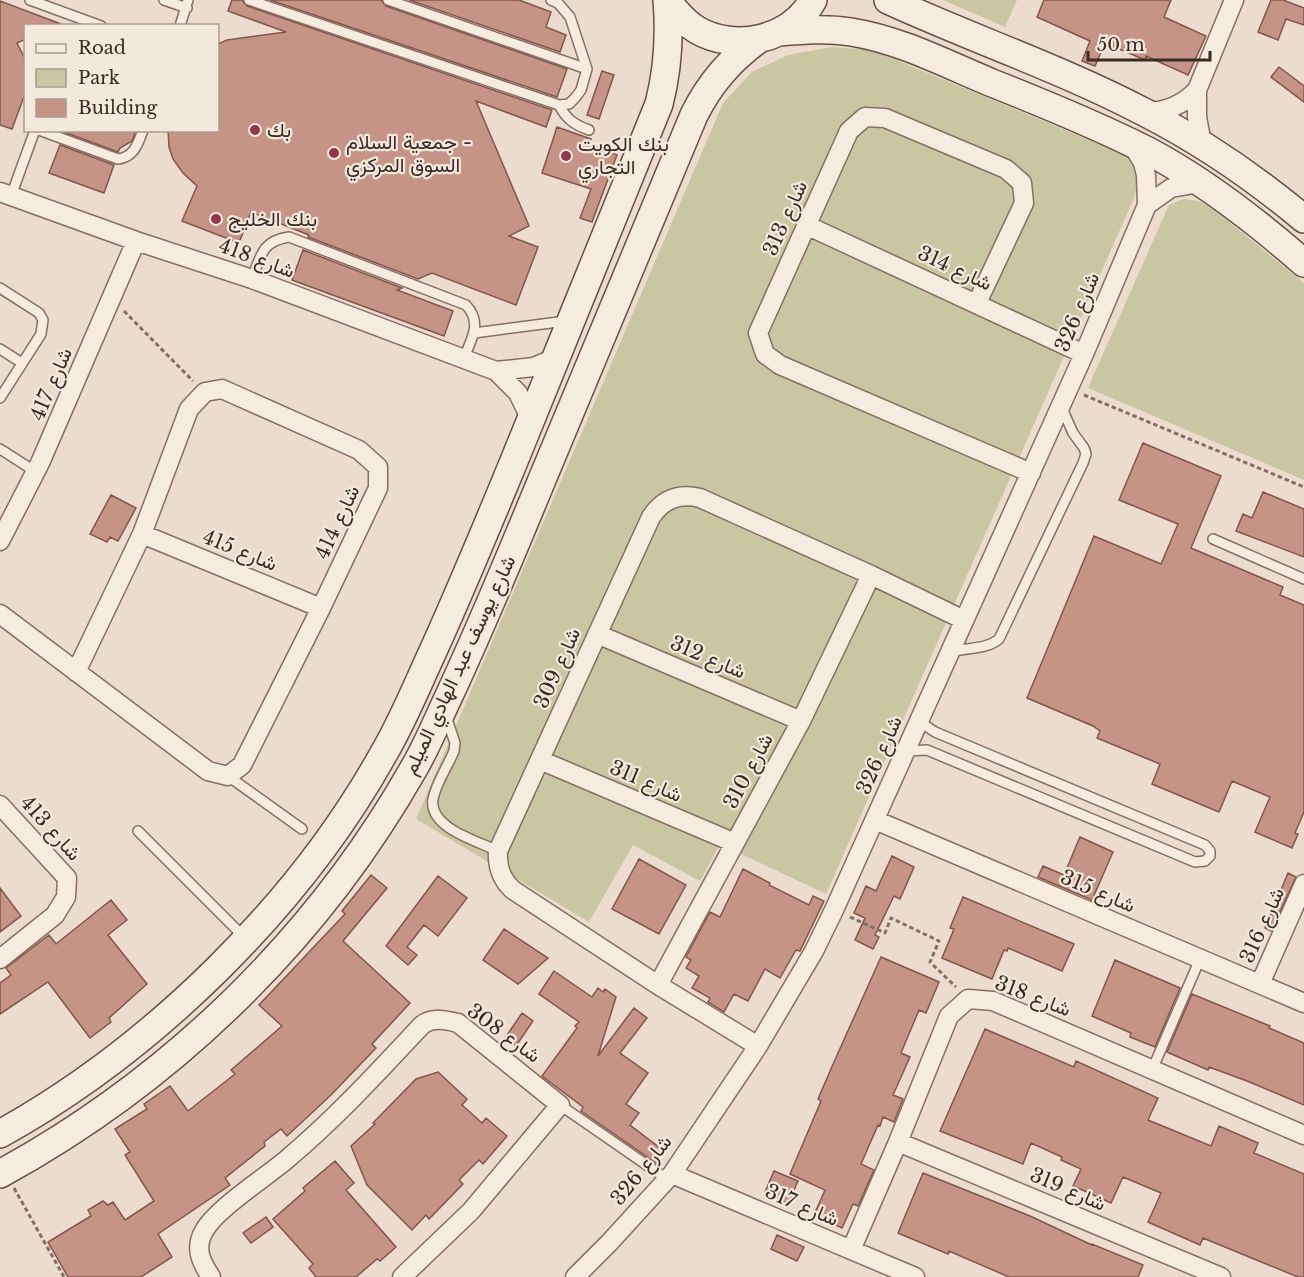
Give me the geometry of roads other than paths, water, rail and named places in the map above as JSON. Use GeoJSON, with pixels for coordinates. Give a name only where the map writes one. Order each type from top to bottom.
{"type":"FeatureCollection","features":[{"type":"Feature","properties":{"kind":"street","name":"شارع يوسف عبد الهادي الميلم"},"geometry":{"type":"LineString","coordinates":[[0,1134],[51,1104],[121,1054],[180,1003],[246,939],[283,898],[329,840],[382,757],[397,731],[443,628],[557,357],[659,104],[668,61],[667,0]]}},
{"type":"Feature","properties":{"kind":"street"},"geometry":{"type":"LineString","coordinates":[[667,0],[680,17],[697,30],[717,38],[738,41],[826,29],[891,41],[947,64],[1089,123],[1132,144],[1200,183],[1245,214],[1304,263]]}},
{"type":"Feature","properties":{"kind":"street","name":"شارع يوسف عبد الهادي الميلم"},"geometry":{"type":"LineString","coordinates":[[2,1172],[87,1121],[168,1060],[235,1000],[315,912],[390,807],[423,751],[471,649],[694,115],[714,80],[742,51],[797,20],[813,0]]}},
{"type":"Feature","properties":{"kind":"street"},"geometry":{"type":"LineString","coordinates":[[888,0],[1146,112],[1202,144],[1256,181],[1304,219]]}},
{"type":"Feature","properties":{"kind":"street"},"geometry":{"type":"LineString","coordinates":[[1202,144],[1197,117],[1197,90],[1234,0]]}},
{"type":"Feature","properties":{"kind":"street"},"geometry":{"type":"LineString","coordinates":[[947,64],[949,45],[962,32]]}},
{"type":"Feature","properties":{"kind":"street"},"geometry":{"type":"LineString","coordinates":[[1146,112],[1174,108],[1197,90]]}},
{"type":"Feature","properties":{"kind":"street","name":"شارع 313"},"geometry":{"type":"LineString","coordinates":[[977,303],[1024,203],[1022,183],[1006,169],[885,118],[865,117],[849,131],[758,333],[765,354],[780,365],[1031,473]]}},
{"type":"Feature","properties":{"kind":"street","name":"شارع 326"},"geometry":{"type":"LineString","coordinates":[[575,1277],[669,1176],[758,1046],[814,951],[1031,473],[1147,205],[1146,175],[1132,144]]}},
{"type":"Feature","properties":{"kind":"street"},"geometry":{"type":"LineString","coordinates":[[1147,205],[1171,188],[1200,183]]}},
{"type":"Feature","properties":{"kind":"street","name":"شارع 418"},"geometry":{"type":"LineString","coordinates":[[6,194],[136,241],[252,279],[496,372],[518,393],[531,420]]}},
{"type":"Feature","properties":{"kind":"street","name":"شارع 314"},"geometry":{"type":"LineString","coordinates":[[806,225],[1083,354]]}},
{"type":"Feature","properties":{"kind":"street","name":"شارع 417"},"geometry":{"type":"LineString","coordinates":[[0,541],[36,472],[136,241]]}},
{"type":"Feature","properties":{"kind":"street","name":"شارع 418"},"geometry":{"type":"LineString","coordinates":[[496,372],[534,367],[557,357]]}},
{"type":"Feature","properties":{"kind":"street","name":"شارع 414"},"geometry":{"type":"LineString","coordinates":[[142,534],[189,409],[205,392],[222,389],[359,450],[378,466],[378,488],[321,608],[242,765],[228,776]]}},
{"type":"Feature","properties":{"kind":"street","name":"شارع 309"},"geometry":{"type":"LineString","coordinates":[[498,851],[651,517],[663,502],[681,496],[700,498],[871,575],[964,620]]}},
{"type":"Feature","properties":{"kind":"street"},"geometry":{"type":"LineString","coordinates":[[76,672],[142,534]]}},
{"type":"Feature","properties":{"kind":"street","name":"شارع 415"},"geometry":{"type":"LineString","coordinates":[[142,534],[321,608]]}},
{"type":"Feature","properties":{"kind":"street","name":"شارع 310"},"geometry":{"type":"LineString","coordinates":[[658,985],[801,721],[871,575]]}},
{"type":"Feature","properties":{"kind":"street"},"geometry":{"type":"LineString","coordinates":[[0,614],[208,771],[228,776]]}},
{"type":"Feature","properties":{"kind":"street","name":"شارع 312"},"geometry":{"type":"LineString","coordinates":[[597,634],[801,721]]}},
{"type":"Feature","properties":{"kind":"street"},"geometry":{"type":"LineString","coordinates":[[397,731],[406,746],[423,751]]}},
{"type":"Feature","properties":{"kind":"street"},"geometry":{"type":"LineString","coordinates":[[315,912],[333,879],[398,781],[397,767],[382,757]]}},
{"type":"Feature","properties":{"kind":"street","name":"شارع 311"},"geometry":{"type":"LineString","coordinates":[[540,760],[735,843]]}},
{"type":"Feature","properties":{"kind":"street","name":"شارع 413"},"geometry":{"type":"LineString","coordinates":[[0,805],[67,878],[66,897],[55,915],[0,959]]}},
{"type":"Feature","properties":{"kind":"street","name":"شارع 315"},"geometry":{"type":"LineString","coordinates":[[875,820],[1304,1003]]}},
{"type":"Feature","properties":{"kind":"street"},"geometry":{"type":"LineString","coordinates":[[498,851],[500,873],[513,890],[658,985],[758,1046]]}},
{"type":"Feature","properties":{"kind":"street","name":"شارع 316"},"geometry":{"type":"LineString","coordinates":[[1260,984],[1304,884]]}},
{"type":"Feature","properties":{"kind":"street","name":"شارع 318"},"geometry":{"type":"LineString","coordinates":[[850,1250],[898,1142],[949,1016],[968,999],[993,1001],[1304,1135]]}},
{"type":"Feature","properties":{"kind":"street","name":"شارع 308"},"geometry":{"type":"LineString","coordinates":[[212,1277],[201,1262],[199,1246],[204,1230],[209,1224],[223,1210],[288,1159],[428,1021],[458,1023],[560,1105]]}},
{"type":"Feature","properties":{"kind":"street"},"geometry":{"type":"LineString","coordinates":[[402,1277],[471,1212],[560,1105]]}},
{"type":"Feature","properties":{"kind":"street","name":"شارع 319"},"geometry":{"type":"LineString","coordinates":[[898,1142],[1177,1269],[1221,1277]]}},
{"type":"Feature","properties":{"kind":"street","name":"شارع 317"},"geometry":{"type":"LineString","coordinates":[[669,1176],[906,1275]]}},
{"type":"Feature","properties":{"kind":"lane"},"geometry":{"type":"LineString","coordinates":[[30,0],[75,21],[91,24]]}},
{"type":"Feature","properties":{"kind":"lane"},"geometry":{"type":"LineString","coordinates":[[165,0],[187,4],[194,0]]}},
{"type":"Feature","properties":{"kind":"lane"},"geometry":{"type":"LineString","coordinates":[[249,0],[559,105],[569,104],[581,90],[587,69],[570,16],[558,3],[551,0]]}},
{"type":"Feature","properties":{"kind":"lane"},"geometry":{"type":"LineString","coordinates":[[388,0],[587,69]]}},
{"type":"Feature","properties":{"kind":"lane"},"geometry":{"type":"LineString","coordinates":[[181,24],[187,4]]}},
{"type":"Feature","properties":{"kind":"lane"},"geometry":{"type":"LineString","coordinates":[[559,105],[568,119],[589,130]]}},
{"type":"Feature","properties":{"kind":"lane"},"geometry":{"type":"LineString","coordinates":[[6,194],[36,132]]}},
{"type":"Feature","properties":{"kind":"lane"},"geometry":{"type":"LineString","coordinates":[[43,132],[118,159],[126,158],[133,153],[142,132]]}},
{"type":"Feature","properties":{"kind":"lane"},"geometry":{"type":"LineString","coordinates":[[252,279],[264,248],[271,241],[289,237],[466,305],[474,314],[474,333],[463,360]]}},
{"type":"Feature","properties":{"kind":"lane"},"geometry":{"type":"LineString","coordinates":[[0,288],[39,313],[43,320],[41,334],[0,398]]}},
{"type":"Feature","properties":{"kind":"lane"},"geometry":{"type":"LineString","coordinates":[[474,333],[572,320]]}},
{"type":"Feature","properties":{"kind":"lane"},"geometry":{"type":"LineString","coordinates":[[0,348],[22,363]]}},
{"type":"Feature","properties":{"kind":"lane"},"geometry":{"type":"LineString","coordinates":[[949,653],[964,648],[986,646],[999,639],[1083,463],[1086,454],[1073,433],[1065,396]]}},
{"type":"Feature","properties":{"kind":"lane"},"geometry":{"type":"LineString","coordinates":[[0,449],[36,472]]}},
{"type":"Feature","properties":{"kind":"lane"},"geometry":{"type":"LineString","coordinates":[[1213,539],[1304,579]]}},
{"type":"Feature","properties":{"kind":"lane"},"geometry":{"type":"LineString","coordinates":[[444,708],[455,743],[454,751],[433,798],[433,809],[438,819],[446,826],[498,851]]}},
{"type":"Feature","properties":{"kind":"lane"},"geometry":{"type":"LineString","coordinates":[[906,751],[927,750],[1195,862],[1201,863],[1209,856],[1210,851],[1205,845],[935,732],[920,719]]}},
{"type":"Feature","properties":{"kind":"lane"},"geometry":{"type":"LineString","coordinates":[[228,776],[302,829]]}},
{"type":"Feature","properties":{"kind":"lane"},"geometry":{"type":"LineString","coordinates":[[138,831],[246,939]]}},
{"type":"Feature","properties":{"kind":"lane"},"geometry":{"type":"LineString","coordinates":[[1152,1070],[1200,959]]}},
{"type":"Feature","properties":{"kind":"lane"},"geometry":{"type":"LineString","coordinates":[[560,1105],[669,1176]]}},
{"type":"Feature","properties":{"kind":"place","name":"بك"},"geometry":{"type":"Point","coordinates":[255,130]}},
{"type":"Feature","properties":{"kind":"place","name":"جمعية السلام - السوق المركزي"},"geometry":{"type":"Point","coordinates":[334,153]}},
{"type":"Feature","properties":{"kind":"place","name":"بنك الكويت التجاري"},"geometry":{"type":"Point","coordinates":[566,156]}},
{"type":"Feature","properties":{"kind":"place","name":"بنك الخليج"},"geometry":{"type":"Point","coordinates":[216,219]}}]}
